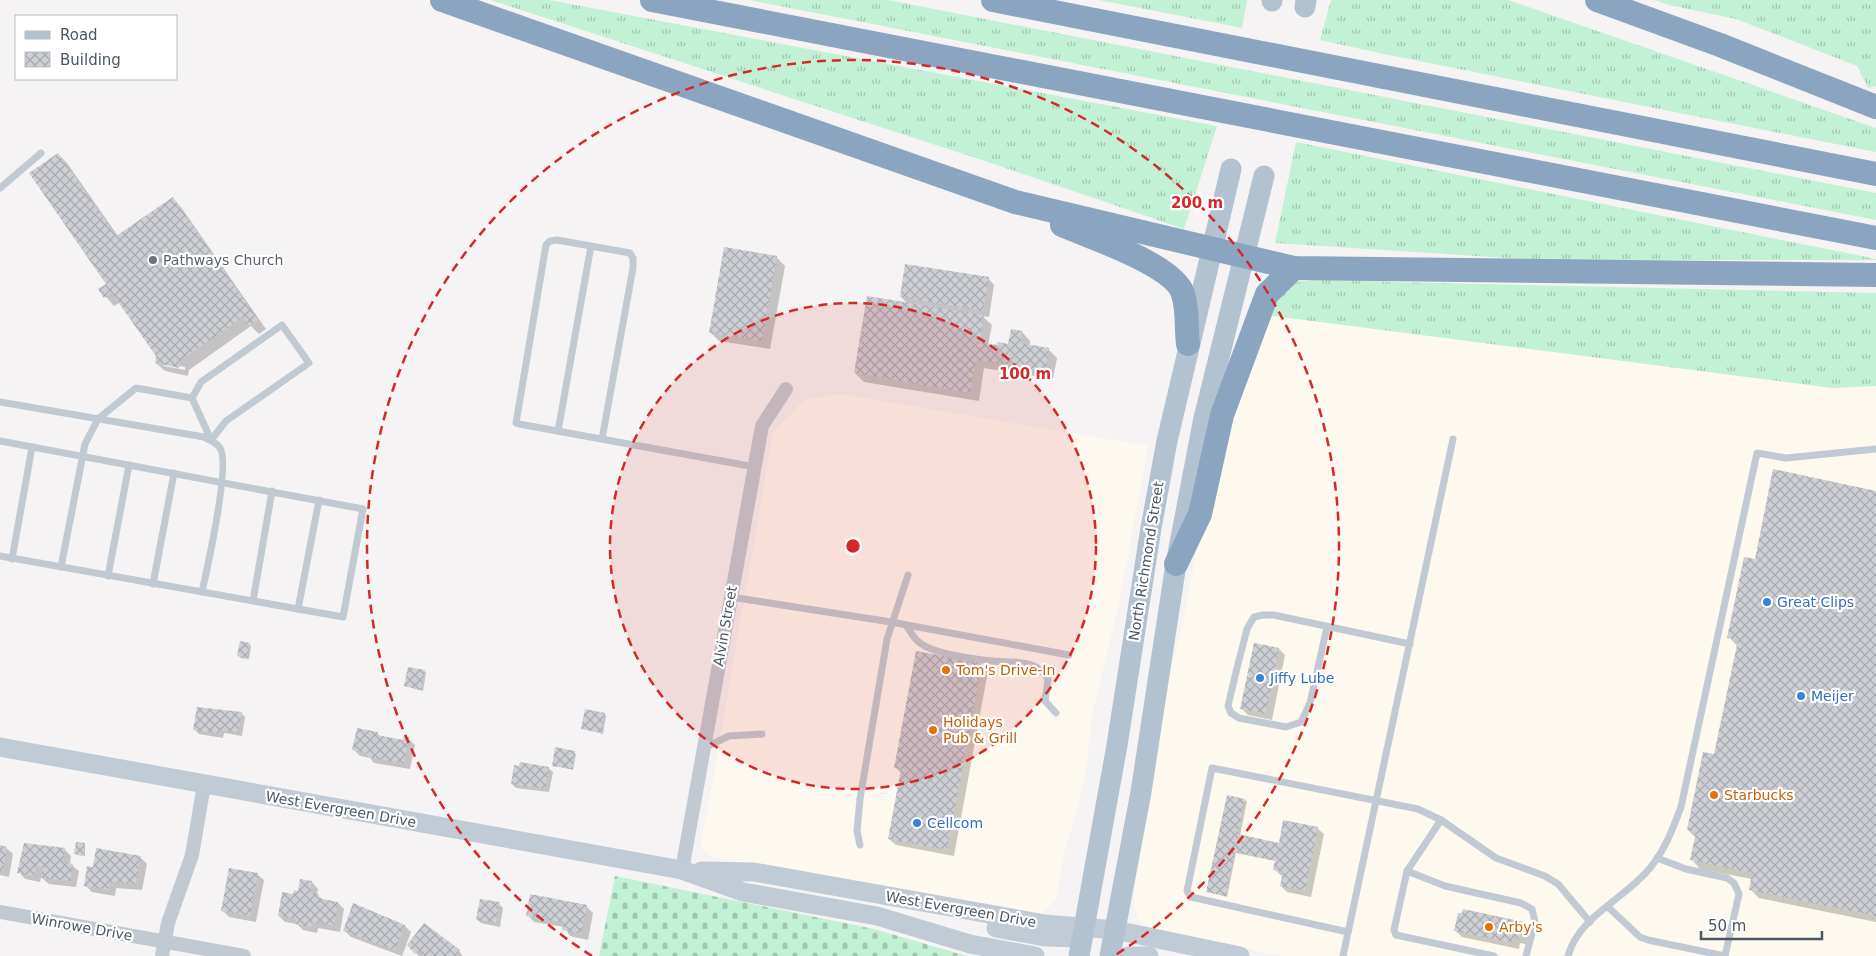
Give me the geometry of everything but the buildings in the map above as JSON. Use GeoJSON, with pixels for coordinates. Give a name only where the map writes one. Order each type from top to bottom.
{"type":"FeatureCollection","features":[{"type":"Feature","properties":{"kind":"highway"},"geometry":{"type":"LineString","coordinates":[[442,0],[1015,202],[1294,268],[1876,275]]}},
{"type":"Feature","properties":{"kind":"highway"},"geometry":{"type":"LineString","coordinates":[[652,0],[1876,238]]}},
{"type":"Feature","properties":{"kind":"highway"},"geometry":{"type":"LineString","coordinates":[[993,0],[1876,174]]}},
{"type":"Feature","properties":{"kind":"highway"},"geometry":{"type":"LineString","coordinates":[[1597,0],[1720,45],[1876,107]]}},
{"type":"Feature","properties":{"kind":"highway"},"geometry":{"type":"LineString","coordinates":[[1015,202],[1046,218],[1150,263],[1172,277],[1183,294],[1188,344]]}},
{"type":"Feature","properties":{"kind":"highway"},"geometry":{"type":"LineString","coordinates":[[1176,564],[1200,514],[1222,414],[1267,294],[1294,268]]}},
{"type":"Feature","properties":{"kind":"main road","name":"North Richmond Street"},"geometry":{"type":"LineString","coordinates":[[1082,940],[1117,745],[1150,528],[1188,344],[1231,169]]}},
{"type":"Feature","properties":{"kind":"main road"},"geometry":{"type":"LineString","coordinates":[[1110,956],[1142,792],[1176,564],[1204,418],[1264,176]]}},
{"type":"Feature","properties":{"kind":"street","name":"Alvin Street"},"geometry":{"type":"LineString","coordinates":[[682,870],[762,426],[786,389]]}},
{"type":"Feature","properties":{"kind":"street","name":"West Evergreen Drive"},"geometry":{"type":"LineString","coordinates":[[0,747],[682,870],[754,872],[1045,924],[1082,940],[1115,930],[1240,956]]}},
{"type":"Feature","properties":{"kind":"street"},"geometry":{"type":"LineString","coordinates":[[162,956],[173,908],[184,882],[192,854],[204,785]]}},
{"type":"Feature","properties":{"kind":"street","name":"West Evergreen Drive"},"geometry":{"type":"LineString","coordinates":[[682,870],[743,892],[876,916],[970,944],[1036,956]]}},
{"type":"Feature","properties":{"kind":"street"},"geometry":{"type":"LineString","coordinates":[[820,906],[849,902],[1045,937],[1082,940]]}},
{"type":"Feature","properties":{"kind":"street","name":"Winrowe Drive"},"geometry":{"type":"LineString","coordinates":[[0,912],[244,956]]}},
{"type":"Feature","properties":{"kind":"street"},"geometry":{"type":"LineString","coordinates":[[1128,956],[1149,956]]}},
{"type":"Feature","properties":{"kind":"lane"},"geometry":{"type":"LineString","coordinates":[[0,188],[41,153]]}},
{"type":"Feature","properties":{"kind":"lane"},"geometry":{"type":"LineString","coordinates":[[602,439],[633,268],[633,258],[630,253],[557,240],[550,241],[546,245],[516,423],[558,431],[755,467]]}},
{"type":"Feature","properties":{"kind":"lane"},"geometry":{"type":"LineString","coordinates":[[558,431],[591,246]]}},
{"type":"Feature","properties":{"kind":"lane"},"geometry":{"type":"LineString","coordinates":[[192,398],[201,382],[282,325],[309,363],[226,421],[211,440]]}},
{"type":"Feature","properties":{"kind":"lane"},"geometry":{"type":"LineString","coordinates":[[61,567],[85,444],[98,419],[136,388],[192,398]]}},
{"type":"Feature","properties":{"kind":"lane"},"geometry":{"type":"LineString","coordinates":[[192,398],[211,440],[221,448],[223,457],[222,482],[202,592]]}},
{"type":"Feature","properties":{"kind":"lane"},"geometry":{"type":"LineString","coordinates":[[0,402],[211,440]]}},
{"type":"Feature","properties":{"kind":"lane"},"geometry":{"type":"LineString","coordinates":[[1342,956],[1377,802],[1453,438]]}},
{"type":"Feature","properties":{"kind":"lane"},"geometry":{"type":"LineString","coordinates":[[0,441],[363,509],[343,617],[0,556]]}},
{"type":"Feature","properties":{"kind":"lane"},"geometry":{"type":"LineString","coordinates":[[12,559],[32,447]]}},
{"type":"Feature","properties":{"kind":"lane"},"geometry":{"type":"LineString","coordinates":[[1568,956],[1574,938],[1590,922],[1629,890],[1657,858],[1672,831],[1681,807],[1757,453],[1786,458],[1876,449]]}},
{"type":"Feature","properties":{"kind":"lane"},"geometry":{"type":"LineString","coordinates":[[108,576],[129,465]]}},
{"type":"Feature","properties":{"kind":"lane"},"geometry":{"type":"LineString","coordinates":[[153,584],[174,473]]}},
{"type":"Feature","properties":{"kind":"lane"},"geometry":{"type":"LineString","coordinates":[[253,601],[272,491]]}},
{"type":"Feature","properties":{"kind":"lane"},"geometry":{"type":"LineString","coordinates":[[298,609],[319,500]]}},
{"type":"Feature","properties":{"kind":"lane"},"geometry":{"type":"LineString","coordinates":[[860,845],[857,831],[860,799],[891,622],[908,575]]}},
{"type":"Feature","properties":{"kind":"lane"},"geometry":{"type":"LineString","coordinates":[[730,597],[891,622],[1069,655]]}},
{"type":"Feature","properties":{"kind":"lane"},"geometry":{"type":"LineString","coordinates":[[1327,627],[1310,703],[1301,722],[1286,727],[1239,718],[1231,713],[1228,706],[1237,668],[1247,629],[1254,617],[1274,615],[1410,644]]}},
{"type":"Feature","properties":{"kind":"lane"},"geometry":{"type":"LineString","coordinates":[[906,625],[919,643],[931,649],[993,661],[1028,664],[1040,668],[1048,679],[1045,700],[1056,713]]}},
{"type":"Feature","properties":{"kind":"lane"},"geometry":{"type":"LineString","coordinates":[[703,748],[729,736],[762,734]]}},
{"type":"Feature","properties":{"kind":"lane"},"geometry":{"type":"LineString","coordinates":[[1348,932],[1191,897],[1187,891],[1212,768],[1418,809],[1441,820],[1496,858],[1545,876],[1558,884],[1590,922]]}},
{"type":"Feature","properties":{"kind":"lane"},"geometry":{"type":"LineString","coordinates":[[1441,820],[1407,871],[1394,930],[1396,935],[1494,956]]}},
{"type":"Feature","properties":{"kind":"lane"},"geometry":{"type":"LineString","coordinates":[[1608,908],[1640,937],[1725,956],[1739,894],[1734,883],[1727,878],[1686,869],[1657,858]]}},
{"type":"Feature","properties":{"kind":"lane"},"geometry":{"type":"LineString","coordinates":[[1407,871],[1446,886],[1521,903],[1532,910],[1535,922],[1526,956]]}},
{"type":"Feature","properties":{"kind":"shaded area"},"geometry":{"type":"Polygon","coordinates":[[[1266,315],[1832,388],[1876,386],[1876,956],[1282,956],[1164,931],[1139,921],[1134,906],[1135,884],[1170,673],[1183,625],[1201,526],[1222,433],[1266,315]]]}},
{"type":"Feature","properties":{"kind":"shaded area"},"geometry":{"type":"Polygon","coordinates":[[[841,394],[1148,446],[1119,603],[1092,715],[1087,765],[1076,814],[1064,853],[1056,898],[1043,914],[967,905],[712,857],[701,848],[773,433],[804,400],[841,394]]]}},
{"type":"Feature","properties":{"kind":"green space"},"geometry":{"type":"Polygon","coordinates":[[[490,0],[549,0],[1217,126],[1184,229],[985,161],[490,0]]]}},
{"type":"Feature","properties":{"kind":"green space"},"geometry":{"type":"Polygon","coordinates":[[[749,0],[888,0],[1876,193],[1876,220],[749,0]]]}},
{"type":"Feature","properties":{"kind":"green space"},"geometry":{"type":"Polygon","coordinates":[[[1099,0],[1247,0],[1242,28],[1099,0]]]}},
{"type":"Feature","properties":{"kind":"green space"},"geometry":{"type":"Polygon","coordinates":[[[1331,0],[1508,0],[1876,128],[1876,152],[1320,40],[1331,0]]]}},
{"type":"Feature","properties":{"kind":"green space"},"geometry":{"type":"Polygon","coordinates":[[[1655,0],[1876,0],[1876,86],[1868,88],[1857,66],[1736,19],[1669,5],[1655,0]]]}},
{"type":"Feature","properties":{"kind":"green space"},"geometry":{"type":"Polygon","coordinates":[[[1296,142],[1876,260],[1539,260],[1275,243],[1296,142]]]}},
{"type":"Feature","properties":{"kind":"green space"},"geometry":{"type":"Polygon","coordinates":[[[1324,278],[1393,282],[1876,293],[1876,386],[1832,388],[1266,315],[1291,283],[1324,278]]]}},
{"type":"Feature","properties":{"kind":"green space"},"geometry":{"type":"Polygon","coordinates":[[[615,876],[874,929],[967,956],[599,956],[615,876]]]}},
{"type":"Feature","properties":{"kind":"place","name":"Pathways Church"},"geometry":{"type":"Point","coordinates":[153,260]}},
{"type":"Feature","properties":{"kind":"place","name":"Great Clips"},"geometry":{"type":"Point","coordinates":[1767,602]}},
{"type":"Feature","properties":{"kind":"place","name":"Tom's Drive-In"},"geometry":{"type":"Point","coordinates":[946,670]}},
{"type":"Feature","properties":{"kind":"place","name":"Jiffy Lube"},"geometry":{"type":"Point","coordinates":[1260,678]}},
{"type":"Feature","properties":{"kind":"place","name":"Meijer"},"geometry":{"type":"Point","coordinates":[1801,696]}},
{"type":"Feature","properties":{"kind":"place","name":"Holidays Pub & Grill"},"geometry":{"type":"Point","coordinates":[933,730]}},
{"type":"Feature","properties":{"kind":"place","name":"Starbucks"},"geometry":{"type":"Point","coordinates":[1714,795]}},
{"type":"Feature","properties":{"kind":"place","name":"Cellcom"},"geometry":{"type":"Point","coordinates":[917,823]}},
{"type":"Feature","properties":{"kind":"place","name":"Arby's"},"geometry":{"type":"Point","coordinates":[1489,927]}}]}
